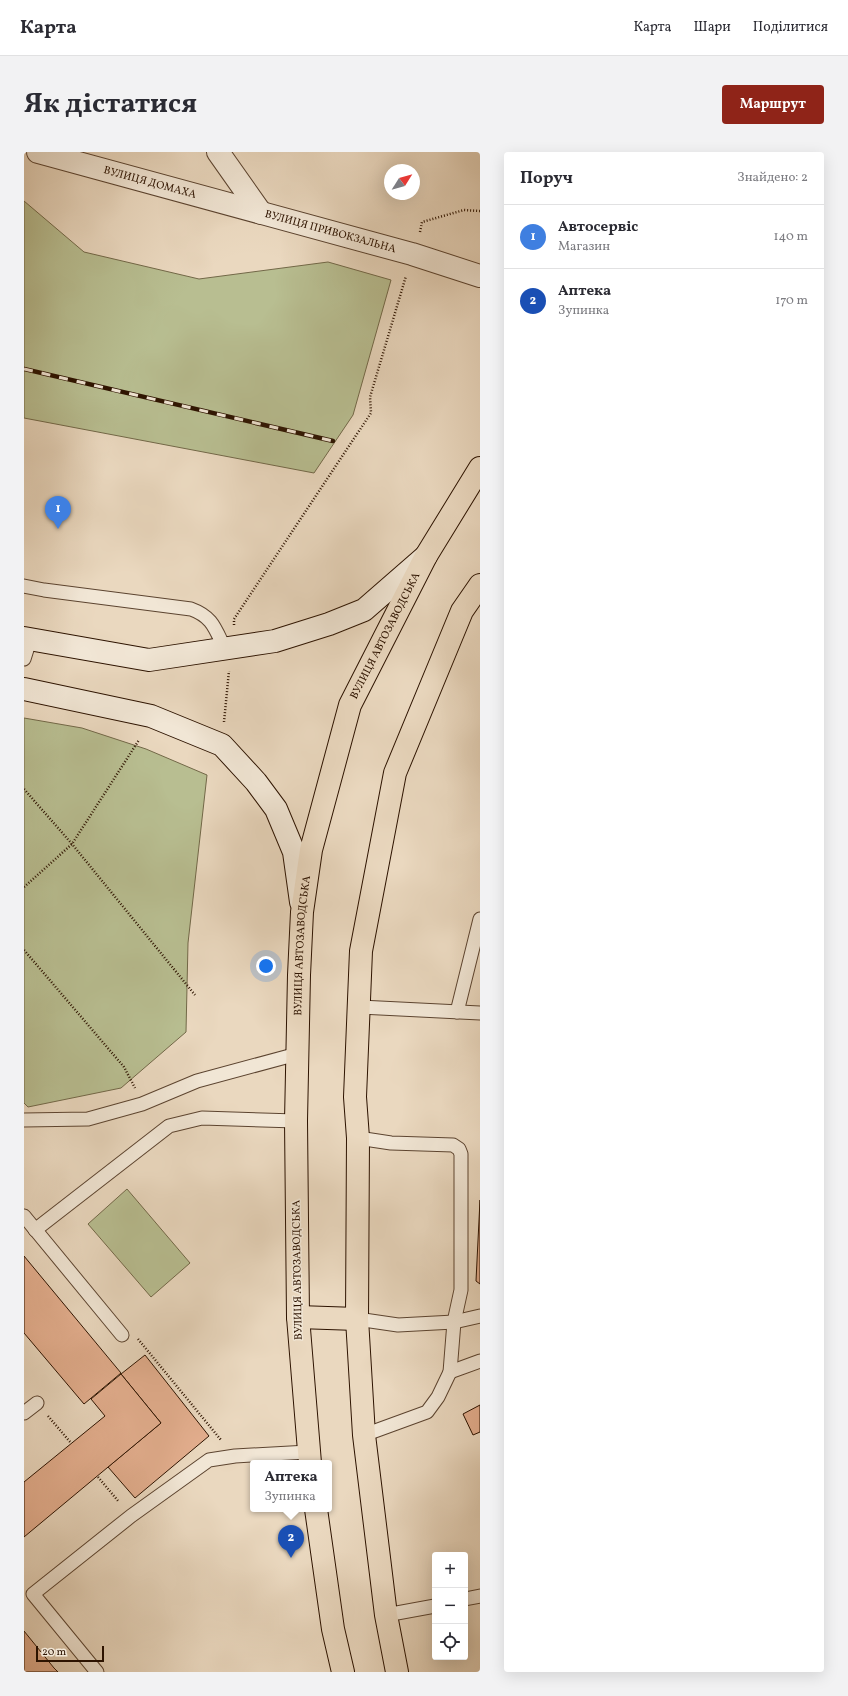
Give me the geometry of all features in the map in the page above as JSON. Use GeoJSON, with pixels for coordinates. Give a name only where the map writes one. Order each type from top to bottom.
{"type":"FeatureCollection","features":[{"type":"Feature","properties":{"kind":"main road","name":"ВУЛИЦЯ АВТОЗАВОДСЬКА"},"geometry":{"type":"LineString","coordinates":[[309,1457],[298,1318],[296,1121],[302,912],[311,850],[350,704],[426,556],[480,468]]}},
{"type":"Feature","properties":{"kind":"main road"},"geometry":{"type":"LineString","coordinates":[[397,1672],[386,1615],[364,1435],[357,1319],[358,1138],[355,1097],[362,951],[395,773],[462,611],[480,585]]}},
{"type":"Feature","properties":{"kind":"main road"},"geometry":{"type":"LineString","coordinates":[[298,1318],[357,1319]]}},
{"type":"Feature","properties":{"kind":"main road"},"geometry":{"type":"LineString","coordinates":[[316,1512],[333,1629],[343,1672]]}},
{"type":"Feature","properties":{"kind":"street","name":"ВУЛИЦЯ ДОМАХА"},"geometry":{"type":"LineString","coordinates":[[38,152],[261,213]]}},
{"type":"Feature","properties":{"kind":"street","name":"ВУЛИЦЯ ПРИВОКЗАЛЬНА"},"geometry":{"type":"LineString","coordinates":[[218,152],[261,213],[412,254],[477,276]]}},
{"type":"Feature","properties":{"kind":"street"},"geometry":{"type":"LineString","coordinates":[[26,646],[149,660],[275,641],[329,624],[364,610],[426,556]]}},
{"type":"Feature","properties":{"kind":"street"},"geometry":{"type":"LineString","coordinates":[[24,689],[151,716],[222,745],[256,782],[276,809],[294,852],[302,912]]}},
{"type":"Feature","properties":{"kind":"lane"},"geometry":{"type":"LineString","coordinates":[[24,586],[44,590],[191,609],[202,613],[209,619],[228,648]]}},
{"type":"Feature","properties":{"kind":"lane"},"geometry":{"type":"LineString","coordinates":[[457,1012],[480,919]]}},
{"type":"Feature","properties":{"kind":"lane"},"geometry":{"type":"LineString","coordinates":[[360,1007],[480,1013]]}},
{"type":"Feature","properties":{"kind":"lane"},"geometry":{"type":"LineString","coordinates":[[24,1120],[88,1119],[142,1104],[197,1081],[297,1054]]}},
{"type":"Feature","properties":{"kind":"lane"},"geometry":{"type":"LineString","coordinates":[[36,1230],[169,1126],[202,1118],[296,1121]]}},
{"type":"Feature","properties":{"kind":"lane"},"geometry":{"type":"LineString","coordinates":[[358,1138],[391,1143],[453,1146],[462,1154],[461,1290],[454,1322],[450,1372],[438,1397],[426,1412],[364,1435]]}},
{"type":"Feature","properties":{"kind":"lane"},"geometry":{"type":"LineString","coordinates":[[24,1216],[122,1335]]}},
{"type":"Feature","properties":{"kind":"lane"},"geometry":{"type":"LineString","coordinates":[[357,1319],[398,1325],[454,1322],[480,1316]]}},
{"type":"Feature","properties":{"kind":"lane"},"geometry":{"type":"LineString","coordinates":[[450,1372],[480,1361]]}},
{"type":"Feature","properties":{"kind":"lane"},"geometry":{"type":"LineString","coordinates":[[24,1413],[37,1403]]}},
{"type":"Feature","properties":{"kind":"lane"},"geometry":{"type":"LineString","coordinates":[[97,1672],[28,1595],[131,1516],[209,1460],[235,1456],[309,1457]]}},
{"type":"Feature","properties":{"kind":"lane"},"geometry":{"type":"LineString","coordinates":[[468,1599],[480,1596]]}},
{"type":"Feature","properties":{"kind":"lane"},"geometry":{"type":"LineString","coordinates":[[386,1615],[432,1607]]}},
{"type":"Feature","properties":{"kind":"path"},"geometry":{"type":"LineString","coordinates":[[420,232],[422,222],[464,210],[480,211]]}},
{"type":"Feature","properties":{"kind":"path"},"geometry":{"type":"LineString","coordinates":[[222,745],[228,648],[234,620],[371,413],[370,397],[408,270]]}},
{"type":"Feature","properties":{"kind":"path"},"geometry":{"type":"LineString","coordinates":[[24,887],[72,844],[139,740]]}},
{"type":"Feature","properties":{"kind":"path"},"geometry":{"type":"LineString","coordinates":[[24,789],[72,844],[195,995]]}},
{"type":"Feature","properties":{"kind":"path"},"geometry":{"type":"LineString","coordinates":[[24,950],[124,1067],[142,1104]]}},
{"type":"Feature","properties":{"kind":"path"},"geometry":{"type":"LineString","coordinates":[[122,1335],[136,1336],[235,1456]]}},
{"type":"Feature","properties":{"kind":"path"},"geometry":{"type":"LineString","coordinates":[[98,1476],[131,1516]]}},
{"type":"Feature","properties":{"kind":"green space"},"geometry":{"type":"Polygon","coordinates":[[[24,201],[84,252],[199,279],[328,262],[391,280],[353,415],[314,473],[24,418],[24,201]]]}},
{"type":"Feature","properties":{"kind":"green space"},"geometry":{"type":"Polygon","coordinates":[[[24,718],[82,728],[146,749],[207,775],[188,943],[186,1032],[121,1088],[28,1107],[24,1103],[24,718]]]}},
{"type":"Feature","properties":{"kind":"green space"},"geometry":{"type":"Polygon","coordinates":[[[127,1189],[190,1263],[151,1297],[88,1224],[127,1189]]]}},
{"type":"Feature","properties":{"kind":"building"},"geometry":{"type":"Polygon","coordinates":[[[480,1200],[480,1284],[476,1281],[480,1200]]]}},
{"type":"Feature","properties":{"kind":"building"},"geometry":{"type":"Polygon","coordinates":[[[24,1256],[121,1373],[84,1404],[24,1333],[24,1256]]]}},
{"type":"Feature","properties":{"kind":"building"},"geometry":{"type":"Polygon","coordinates":[[[145,1355],[209,1436],[135,1498],[108,1467],[161,1423],[121,1374],[145,1355]]]}},
{"type":"Feature","properties":{"kind":"building"},"geometry":{"type":"Polygon","coordinates":[[[121,1374],[161,1423],[24,1537],[24,1482],[105,1416],[91,1399],[121,1374]]]}},
{"type":"Feature","properties":{"kind":"building"},"geometry":{"type":"Polygon","coordinates":[[[480,1405],[480,1432],[473,1435],[463,1414],[480,1405]]]}},
{"type":"Feature","properties":{"kind":"building"},"geometry":{"type":"Polygon","coordinates":[[[24,1631],[54,1668],[58,1672],[24,1672],[24,1631]]]}},
{"type":"Feature","properties":{"kind":"railway"},"geometry":{"type":"LineString","coordinates":[[24,369],[333,441]]}},
{"type":"Feature","properties":{"kind":"place","name":"Автосервіс"},"geometry":{"type":"Point","coordinates":[58,529]}},
{"type":"Feature","properties":{"kind":"place","name":"Аптека"},"geometry":{"type":"Point","coordinates":[291,1558]}}]}
